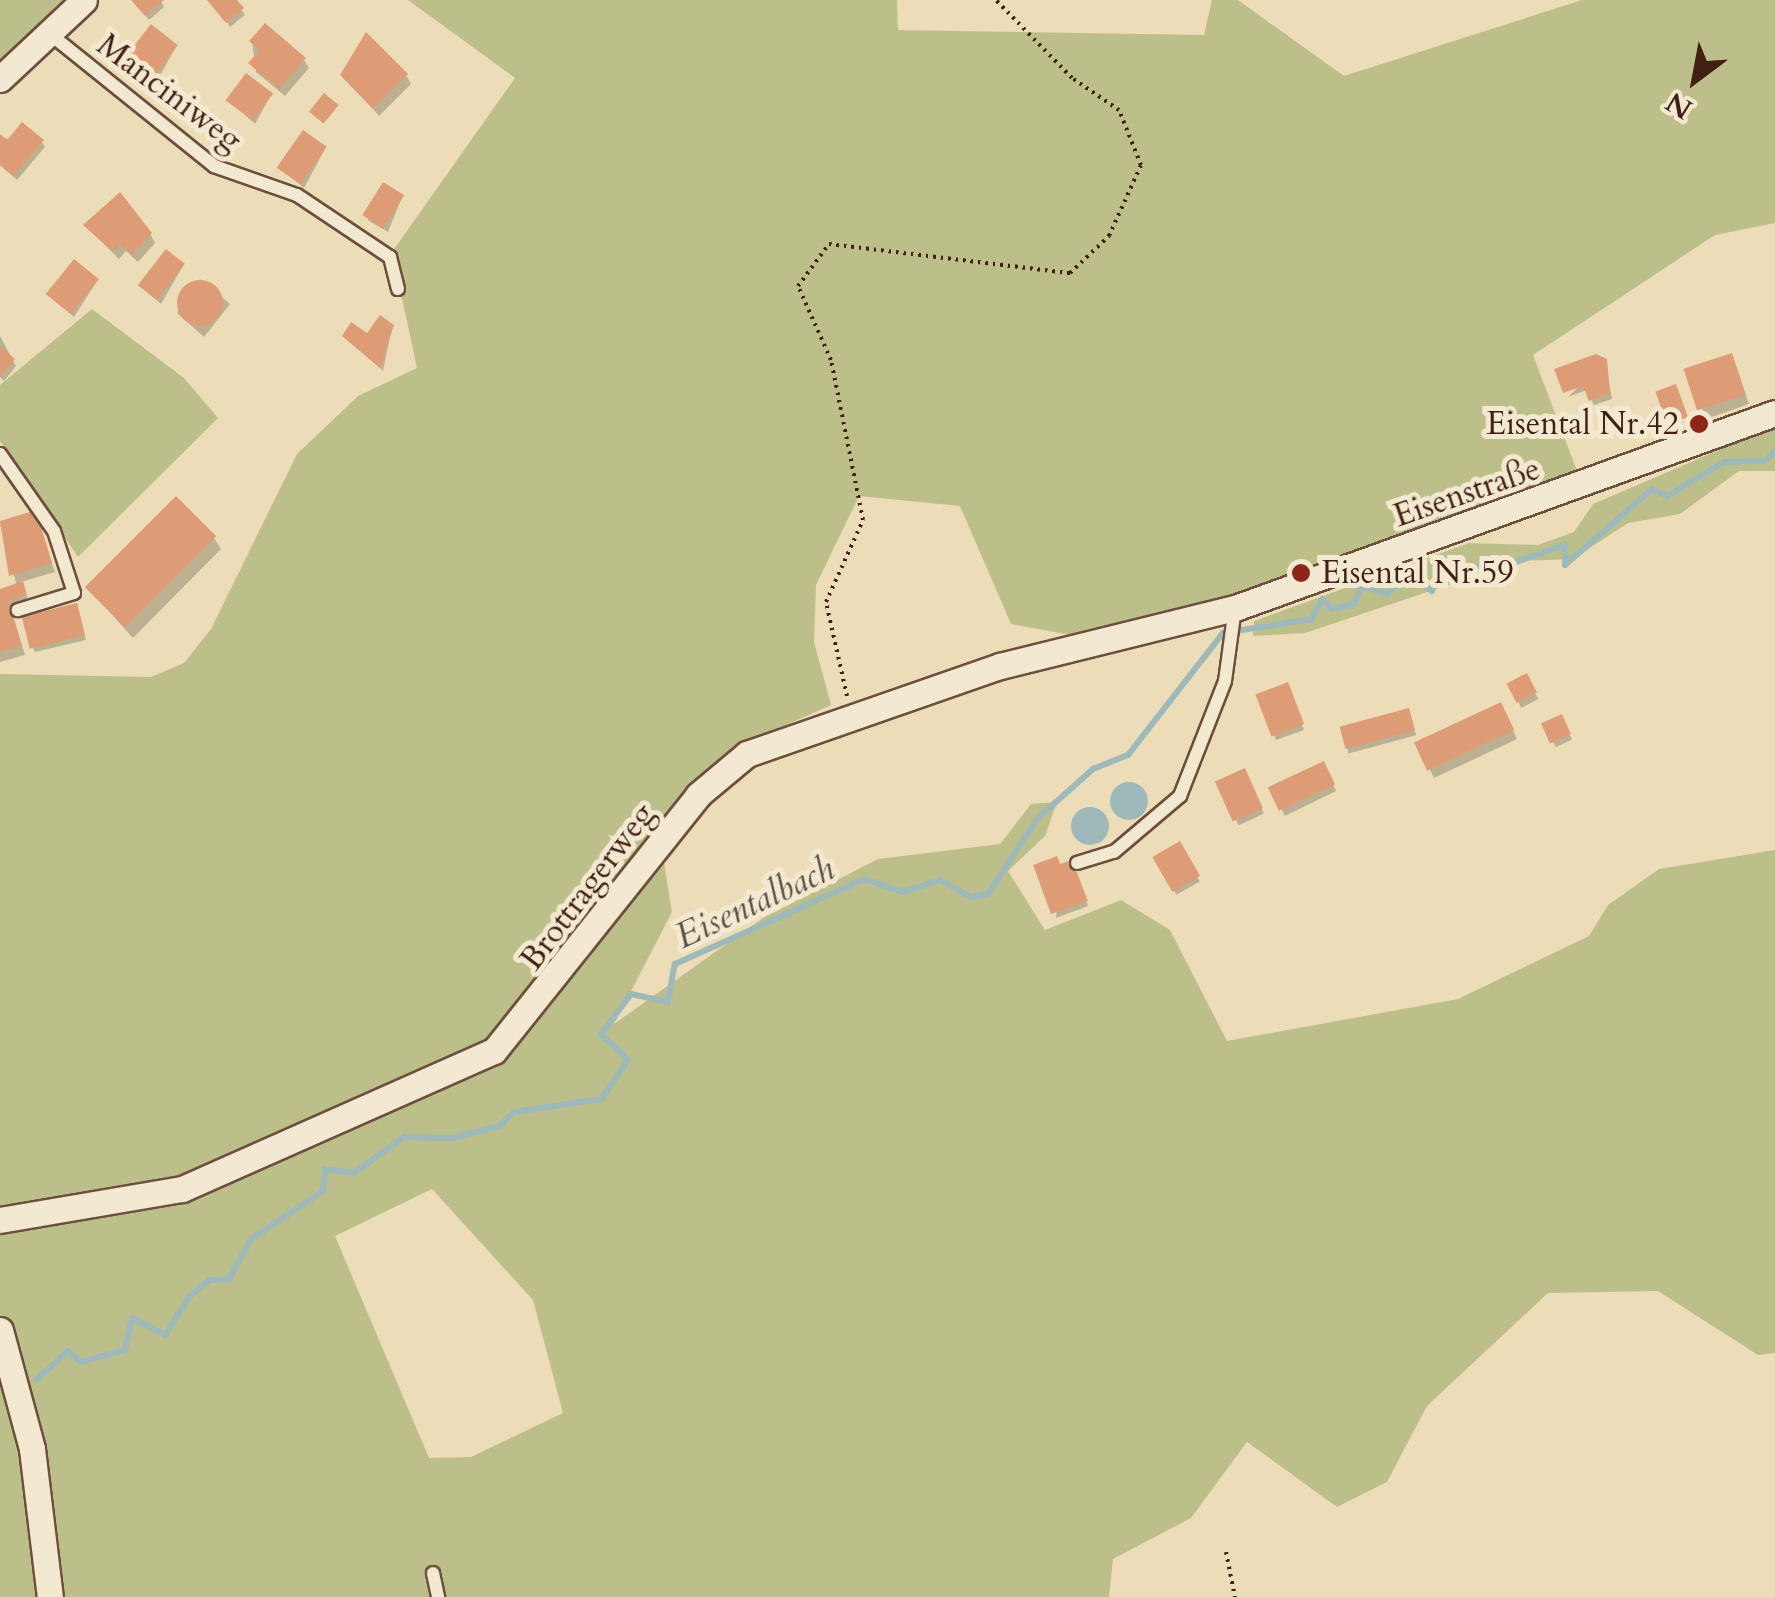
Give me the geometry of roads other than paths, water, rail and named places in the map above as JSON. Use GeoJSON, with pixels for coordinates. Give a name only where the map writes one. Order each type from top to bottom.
{"type":"FeatureCollection","features":[{"type":"Feature","properties":{"kind":"street"},"geometry":{"type":"LineString","coordinates":[[0,79],[84,0]]}},
{"type":"Feature","properties":{"kind":"street","name":"Eisenstraße"},"geometry":{"type":"LineString","coordinates":[[1234,623],[1775,413]]}},
{"type":"Feature","properties":{"kind":"street","name":"Brottragerweg"},"geometry":{"type":"LineString","coordinates":[[3,1220],[182,1188],[461,1072],[518,1030],[720,773],[850,712],[1234,623]]}},
{"type":"Feature","properties":{"kind":"street"},"geometry":{"type":"LineString","coordinates":[[0,1330],[32,1449],[50,1597]]}},
{"type":"Feature","properties":{"kind":"lane","name":"Manciniweg"},"geometry":{"type":"LineString","coordinates":[[50,34],[200,156],[298,195],[390,258],[398,289]]}},
{"type":"Feature","properties":{"kind":"lane"},"geometry":{"type":"LineString","coordinates":[[0,454],[54,531],[74,593],[18,610]]}},
{"type":"Feature","properties":{"kind":"lane"},"geometry":{"type":"LineString","coordinates":[[1076,864],[1114,852],[1180,796],[1234,623]]}},
{"type":"Feature","properties":{"kind":"lane"},"geometry":{"type":"LineString","coordinates":[[433,1573],[438,1597]]}},
{"type":"Feature","properties":{"kind":"water"},"geometry":{"type":"Polygon","coordinates":[[[1129,782],[1143,787],[1148,801],[1143,815],[1129,820],[1115,815],[1110,801],[1115,787],[1129,782]]]}},
{"type":"Feature","properties":{"kind":"water"},"geometry":{"type":"Polygon","coordinates":[[[1090,807],[1104,812],[1109,826],[1104,840],[1090,845],[1076,840],[1071,826],[1076,812],[1090,807]]]}},
{"type":"Feature","properties":{"kind":"waterway","name":"Eisentalbach"},"geometry":{"type":"LineString","coordinates":[[36,1380],[68,1351],[81,1362],[125,1350],[132,1318],[165,1335],[189,1297],[209,1280],[229,1279],[251,1239],[323,1191],[325,1169],[354,1173],[404,1137],[453,1138],[499,1126],[514,1112],[601,1099],[628,1060],[601,1034],[631,994],[668,1002],[675,964],[864,879],[903,892],[940,880],[971,897],[988,894],[1038,818],[1093,769],[1128,755],[1223,633],[1312,619],[1322,599],[1332,609],[1353,604],[1363,586],[1387,594],[1408,573],[1432,591],[1439,570],[1510,564],[1565,545],[1565,565],[1652,489],[1667,496],[1724,462],[1764,461],[1775,452]]}},
{"type":"Feature","properties":{"kind":"place","name":"Eisental Nr.42"},"geometry":{"type":"Point","coordinates":[1699,424]}},
{"type":"Feature","properties":{"kind":"place","name":"Eisental Nr.59"},"geometry":{"type":"Point","coordinates":[1301,573]}}]}
